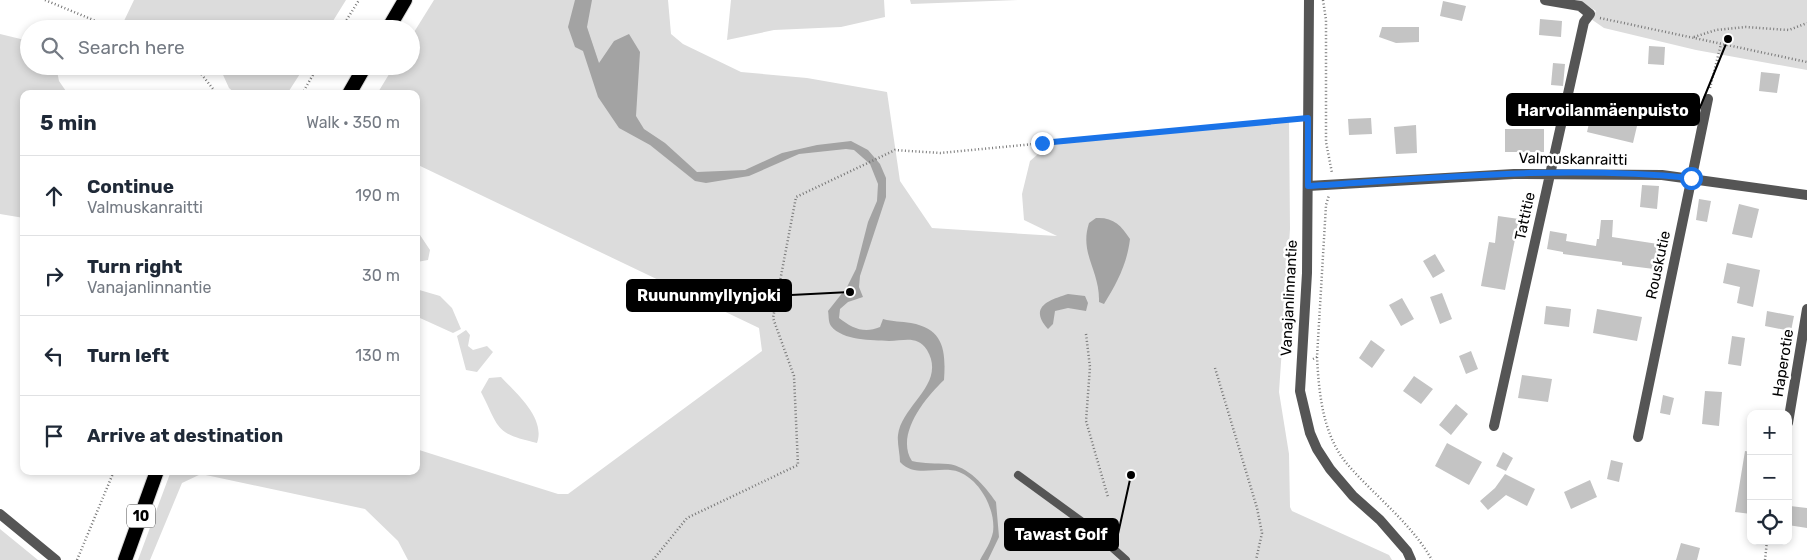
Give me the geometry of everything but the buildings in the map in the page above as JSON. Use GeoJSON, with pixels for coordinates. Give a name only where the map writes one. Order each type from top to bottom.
{"type":"FeatureCollection","features":[{"type":"Feature","properties":{"kind":"highway"},"geometry":{"type":"LineString","coordinates":[[393,20],[405,0]]}},
{"type":"Feature","properties":{"kind":"highway"},"geometry":{"type":"LineString","coordinates":[[351,90],[360,75]]}},
{"type":"Feature","properties":{"kind":"highway","name":"10"},"geometry":{"type":"LineString","coordinates":[[125,560],[156,475]]}},
{"type":"Feature","properties":{"kind":"street","name":"Vanajanlinnantie"},"geometry":{"type":"LineString","coordinates":[[1309,0],[1307,273],[1300,391],[1305,415],[1317,449],[1330,469],[1353,496],[1380,520],[1407,551],[1411,560]]}},
{"type":"Feature","properties":{"kind":"street"},"geometry":{"type":"LineString","coordinates":[[1545,0],[1580,6],[1590,14]]}},
{"type":"Feature","properties":{"kind":"street","name":"Tattitie"},"geometry":{"type":"LineString","coordinates":[[1494,426],[1584,22],[1590,14]]}},
{"type":"Feature","properties":{"kind":"street","name":"Rouskutie"},"geometry":{"type":"LineString","coordinates":[[1638,437],[1708,99]]}},
{"type":"Feature","properties":{"kind":"street","name":"Valmuskanraitti"},"geometry":{"type":"LineString","coordinates":[[1308,186],[1514,174],[1662,175],[1807,195]]}},
{"type":"Feature","properties":{"kind":"street","name":"Haperotie"},"geometry":{"type":"LineString","coordinates":[[1790,410],[1807,309]]}},
{"type":"Feature","properties":{"kind":"street"},"geometry":{"type":"LineString","coordinates":[[0,514],[56,560]]}},
{"type":"Feature","properties":{"kind":"lane"},"geometry":{"type":"LineString","coordinates":[[1018,475],[1088,526],[1126,560]]}},
{"type":"Feature","properties":{"kind":"path"},"geometry":{"type":"LineString","coordinates":[[45,0],[93,20]]}},
{"type":"Feature","properties":{"kind":"path"},"geometry":{"type":"LineString","coordinates":[[347,20],[359,0]]}},
{"type":"Feature","properties":{"kind":"path"},"geometry":{"type":"LineString","coordinates":[[1590,14],[1607,21],[1807,62]]}},
{"type":"Feature","properties":{"kind":"path"},"geometry":{"type":"LineString","coordinates":[[1692,38],[1716,30],[1746,27],[1788,30],[1807,23]]}},
{"type":"Feature","properties":{"kind":"path"},"geometry":{"type":"LineString","coordinates":[[1708,99],[1721,44]]}},
{"type":"Feature","properties":{"kind":"path"},"geometry":{"type":"LineString","coordinates":[[202,75],[214,90]]}},
{"type":"Feature","properties":{"kind":"path"},"geometry":{"type":"LineString","coordinates":[[304,90],[313,75]]}},
{"type":"Feature","properties":{"kind":"path"},"geometry":{"type":"LineString","coordinates":[[653,560],[687,518],[798,465],[794,376],[773,318],[796,197],[895,150],[940,153],[1308,118]]}},
{"type":"Feature","properties":{"kind":"path"},"geometry":{"type":"LineString","coordinates":[[1086,334],[1090,367],[1086,421],[1108,497]]}},
{"type":"Feature","properties":{"kind":"path"},"geometry":{"type":"LineString","coordinates":[[1317,357],[1324,418],[1336,446],[1348,465],[1416,536],[1432,560]]}},
{"type":"Feature","properties":{"kind":"path"},"geometry":{"type":"LineString","coordinates":[[1216,368],[1257,508],[1262,533],[1260,549],[1256,560]]}},
{"type":"Feature","properties":{"kind":"path"},"geometry":{"type":"LineString","coordinates":[[77,560],[112,475]]}},
{"type":"Feature","properties":{"kind":"path"},"geometry":{"type":"LineString","coordinates":[[1765,560],[1767,545]]}},
{"type":"Feature","properties":{"kind":"shaded area"},"geometry":{"type":"Polygon","coordinates":[[[134,0],[346,0],[334,20],[124,20],[134,0]]]}},
{"type":"Feature","properties":{"kind":"shaded area"},"geometry":{"type":"Polygon","coordinates":[[[434,0],[668,0],[671,34],[683,44],[741,72],[807,78],[887,92],[900,181],[932,228],[1057,236],[1024,220],[1022,194],[1030,161],[1053,141],[1289,119],[1290,229],[1279,392],[1289,454],[1290,507],[1292,511],[1389,555],[1392,560],[408,560],[398,541],[365,509],[206,475],[420,475],[420,450],[558,494],[568,494],[762,351],[759,328],[420,166],[420,90],[379,90],[389,75],[420,75],[420,23],[434,0]]]}},
{"type":"Feature","properties":{"kind":"shaded area"},"geometry":{"type":"Polygon","coordinates":[[[575,0],[592,0],[587,27],[599,63],[614,41],[629,34],[640,52],[636,116],[644,129],[665,143],[697,172],[745,170],[782,153],[817,145],[851,141],[868,150],[880,164],[886,178],[886,197],[860,276],[859,287],[863,297],[848,302],[840,309],[839,318],[853,327],[863,330],[880,327],[883,319],[911,323],[930,330],[941,343],[944,360],[944,380],[914,418],[907,440],[908,451],[912,461],[948,464],[962,469],[981,483],[992,496],[996,502],[999,537],[988,560],[980,560],[992,536],[992,514],[985,497],[974,482],[959,472],[951,470],[913,470],[900,462],[898,435],[901,424],[928,384],[931,373],[932,362],[927,350],[919,342],[910,340],[889,341],[850,337],[836,331],[829,323],[828,311],[847,287],[856,269],[868,222],[877,201],[878,184],[870,164],[854,150],[846,149],[799,154],[749,176],[706,183],[695,181],[650,145],[619,128],[598,97],[583,51],[575,47],[568,27],[575,0]]]}},
{"type":"Feature","properties":{"kind":"shaded area"},"geometry":{"type":"Polygon","coordinates":[[[731,0],[884,0],[885,17],[841,27],[774,30],[727,40],[731,0]]]}},
{"type":"Feature","properties":{"kind":"shaded area"},"geometry":{"type":"Polygon","coordinates":[[[910,0],[1019,0],[911,4],[910,0]]]}},
{"type":"Feature","properties":{"kind":"shaded area"},"geometry":{"type":"Polygon","coordinates":[[[1572,0],[1807,0],[1807,70],[1696,50],[1604,28],[1591,19],[1596,11],[1580,1],[1572,0]]]}},
{"type":"Feature","properties":{"kind":"shaded area"},"geometry":{"type":"Polygon","coordinates":[[[0,34],[20,39],[20,75],[58,75],[59,81],[65,90],[20,90],[20,217],[0,214],[0,34]]]}},
{"type":"Feature","properties":{"kind":"shaded area"},"geometry":{"type":"Polygon","coordinates":[[[223,75],[299,75],[290,90],[231,90],[223,75]]]}},
{"type":"Feature","properties":{"kind":"shaded area"},"geometry":{"type":"Polygon","coordinates":[[[1096,218],[1107,219],[1116,223],[1130,239],[1121,273],[1104,304],[1099,302],[1096,281],[1086,244],[1089,223],[1096,218]]]}},
{"type":"Feature","properties":{"kind":"shaded area"},"geometry":{"type":"Polygon","coordinates":[[[420,235],[430,250],[428,260],[420,261],[420,235]]]}},
{"type":"Feature","properties":{"kind":"shaded area"},"geometry":{"type":"Polygon","coordinates":[[[420,290],[440,296],[452,308],[461,329],[453,333],[420,318],[420,290]]]}},
{"type":"Feature","properties":{"kind":"shaded area"},"geometry":{"type":"Polygon","coordinates":[[[1068,294],[1085,296],[1088,303],[1086,311],[1068,308],[1055,311],[1053,324],[1048,329],[1040,315],[1043,306],[1054,299],[1068,294]]]}},
{"type":"Feature","properties":{"kind":"shaded area"},"geometry":{"type":"Polygon","coordinates":[[[466,330],[470,335],[468,346],[473,350],[487,346],[493,352],[477,372],[466,370],[457,336],[466,330]]]}},
{"type":"Feature","properties":{"kind":"shaded area"},"geometry":{"type":"Polygon","coordinates":[[[501,377],[534,415],[539,434],[537,443],[505,432],[496,422],[481,392],[489,378],[501,377]]]}},
{"type":"Feature","properties":{"kind":"shaded area"},"geometry":{"type":"Polygon","coordinates":[[[170,475],[199,475],[182,483],[150,560],[138,560],[170,475]]]}},
{"type":"Feature","properties":{"kind":"shaded area"},"geometry":{"type":"Polygon","coordinates":[[[0,529],[38,560],[0,560],[0,529]]]}},
{"type":"Feature","properties":{"kind":"place","name":"Harvoilanmäenpuisto"},"geometry":{"type":"Point","coordinates":[1728,39]}},
{"type":"Feature","properties":{"kind":"place","name":"Ruununmyllynjoki"},"geometry":{"type":"Point","coordinates":[850,292]}},
{"type":"Feature","properties":{"kind":"place","name":"Tawast Golf"},"geometry":{"type":"Point","coordinates":[1131,475]}},
{"type":"Feature","properties":{"kind":"route"},"geometry":{"type":"LineString","coordinates":[[1042,143],[1120,134],[1308,118],[1308,186],[1514,174],[1662,175],[1691,178]]}}]}
